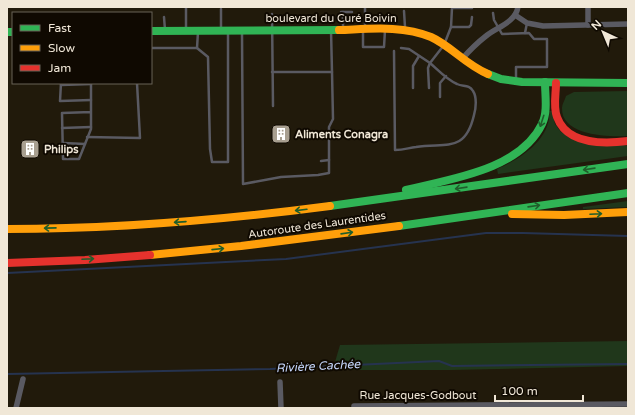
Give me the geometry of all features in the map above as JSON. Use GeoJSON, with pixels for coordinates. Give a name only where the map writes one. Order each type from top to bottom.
{"type":"FeatureCollection","features":[{"type":"Feature","properties":{"kind":"main road","name":"boulevard du Curé Boivin"},"geometry":{"type":"LineString","coordinates":[[152,31],[364,28],[405,29],[424,34],[444,45],[474,68],[501,79],[556,83],[628,83]]}},
{"type":"Feature","properties":{"kind":"main road"},"geometry":{"type":"LineString","coordinates":[[354,203],[473,173],[514,156],[531,141],[541,125],[546,108],[545,82]]}},
{"type":"Feature","properties":{"kind":"main road"},"geometry":{"type":"LineString","coordinates":[[556,83],[557,116],[561,125],[568,132],[577,137],[591,141],[628,141]]}},
{"type":"Feature","properties":{"kind":"main road","name":"Autoroute des Laurentides"},"geometry":{"type":"LineString","coordinates":[[7,229],[93,227],[197,221],[260,215],[628,164]]}},
{"type":"Feature","properties":{"kind":"main road","name":"Autoroute des Laurentides"},"geometry":{"type":"LineString","coordinates":[[7,263],[116,258],[211,250],[301,240],[628,193]]}},
{"type":"Feature","properties":{"kind":"main road"},"geometry":{"type":"LineString","coordinates":[[482,214],[564,216],[628,212]]}},
{"type":"Feature","properties":{"kind":"street"},"geometry":{"type":"LineString","coordinates":[[462,59],[476,45],[498,28],[510,21],[515,15],[518,7]]}},
{"type":"Feature","properties":{"kind":"street"},"geometry":{"type":"LineString","coordinates":[[588,7],[588,25]]}},
{"type":"Feature","properties":{"kind":"street"},"geometry":{"type":"LineString","coordinates":[[515,15],[527,23],[543,26],[628,24]]}},
{"type":"Feature","properties":{"kind":"street"},"geometry":{"type":"LineString","coordinates":[[16,408],[23,379]]}},
{"type":"Feature","properties":{"kind":"street"},"geometry":{"type":"LineString","coordinates":[[280,382],[281,408]]}},
{"type":"Feature","properties":{"kind":"street","name":"Rue Jacques-Godbout"},"geometry":{"type":"LineString","coordinates":[[354,408],[354,406],[628,404]]}},
{"type":"Feature","properties":{"kind":"lane"},"geometry":{"type":"LineString","coordinates":[[365,7],[363,47],[384,47],[384,28]]}},
{"type":"Feature","properties":{"kind":"lane"},"geometry":{"type":"LineString","coordinates":[[186,8],[186,31]]}},
{"type":"Feature","properties":{"kind":"lane"},"geometry":{"type":"LineString","coordinates":[[429,88],[428,68],[430,63],[444,45],[451,27],[452,8],[472,8]]}},
{"type":"Feature","properties":{"kind":"lane"},"geometry":{"type":"LineString","coordinates":[[152,48],[197,48],[208,58],[210,149],[212,162],[228,162],[224,30],[221,9]]}},
{"type":"Feature","properties":{"kind":"lane"},"geometry":{"type":"LineString","coordinates":[[404,11],[405,29]]}},
{"type":"Feature","properties":{"kind":"lane"},"geometry":{"type":"LineString","coordinates":[[343,29],[342,12],[352,12]]}},
{"type":"Feature","properties":{"kind":"lane"},"geometry":{"type":"LineString","coordinates":[[493,13],[494,20],[503,34],[529,33],[534,39],[547,39],[547,67],[516,67],[516,81]]}},
{"type":"Feature","properties":{"kind":"lane"},"geometry":{"type":"LineString","coordinates":[[272,14],[273,106]]}},
{"type":"Feature","properties":{"kind":"lane"},"geometry":{"type":"LineString","coordinates":[[164,17],[165,30]]}},
{"type":"Feature","properties":{"kind":"lane"},"geometry":{"type":"LineString","coordinates":[[451,27],[469,27],[471,25],[472,17]]}},
{"type":"Feature","properties":{"kind":"lane"},"geometry":{"type":"LineString","coordinates":[[525,33],[527,23]]}},
{"type":"Feature","properties":{"kind":"lane"},"geometry":{"type":"LineString","coordinates":[[242,30],[243,184],[281,177],[329,173],[329,135],[333,119],[331,29]]}},
{"type":"Feature","properties":{"kind":"lane"},"geometry":{"type":"LineString","coordinates":[[197,48],[198,30]]}},
{"type":"Feature","properties":{"kind":"lane"},"geometry":{"type":"LineString","coordinates":[[394,51],[395,150],[453,144],[464,137],[474,114],[475,95],[471,88],[466,85],[457,84],[409,49],[401,48]]}},
{"type":"Feature","properties":{"kind":"lane"},"geometry":{"type":"LineString","coordinates":[[413,88],[413,66],[419,56]]}},
{"type":"Feature","properties":{"kind":"lane"},"geometry":{"type":"LineString","coordinates":[[272,72],[332,72]]}},
{"type":"Feature","properties":{"kind":"lane"},"geometry":{"type":"LineString","coordinates":[[440,97],[440,83],[446,76]]}},
{"type":"Feature","properties":{"kind":"lane"},"geometry":{"type":"LineString","coordinates":[[91,100],[60,101],[60,84],[91,84],[91,100],[91,112],[91,127],[87,138],[79,159],[63,159],[62,113],[91,112]]}},
{"type":"Feature","properties":{"kind":"lane"},"geometry":{"type":"LineString","coordinates":[[87,138],[140,138],[137,84]]}},
{"type":"Feature","properties":{"kind":"lane"},"geometry":{"type":"LineString","coordinates":[[62,128],[91,127]]}},
{"type":"Feature","properties":{"kind":"lane"},"geometry":{"type":"LineString","coordinates":[[62,143],[84,144]]}},
{"type":"Feature","properties":{"kind":"lane"},"geometry":{"type":"LineString","coordinates":[[321,161],[329,160]]}},
{"type":"Feature","properties":{"kind":"green space"},"geometry":{"type":"Polygon","coordinates":[[[628,91],[628,136],[610,136],[588,133],[569,124],[564,117],[562,106],[566,96],[574,92],[628,91]]]}},
{"type":"Feature","properties":{"kind":"green space"},"geometry":{"type":"Polygon","coordinates":[[[549,111],[552,111],[555,124],[561,132],[628,146],[628,156],[498,174],[497,169],[524,154],[540,139],[549,121],[549,111]]]}},
{"type":"Feature","properties":{"kind":"green space"},"geometry":{"type":"Polygon","coordinates":[[[628,201],[628,207],[583,209],[583,207],[628,201]]]}},
{"type":"Feature","properties":{"kind":"green space"},"geometry":{"type":"Polygon","coordinates":[[[628,341],[628,366],[450,370],[334,370],[340,345],[628,341]]]}},
{"type":"Feature","properties":{"kind":"waterway"},"geometry":{"type":"LineString","coordinates":[[7,273],[286,259],[486,233],[628,236]]}},
{"type":"Feature","properties":{"kind":"waterway","name":"Rivière Cachée"},"geometry":{"type":"LineString","coordinates":[[7,374],[270,369],[439,361],[452,366],[628,364]]}},
{"type":"Feature","properties":{"kind":"traffic: fast"},"geometry":{"type":"LineString","coordinates":[[152,31],[339,30]]}},
{"type":"Feature","properties":{"kind":"traffic: fast"},"geometry":{"type":"LineString","coordinates":[[7,32],[12,32]]}},
{"type":"Feature","properties":{"kind":"traffic: fast"},"geometry":{"type":"LineString","coordinates":[[488,74],[501,79],[522,82],[628,83]]}},
{"type":"Feature","properties":{"kind":"traffic: fast"},"geometry":{"type":"LineString","coordinates":[[406,190],[443,182],[482,170],[501,162],[518,152],[532,140],[544,119],[546,109],[545,82]]}},
{"type":"Feature","properties":{"kind":"traffic: fast"},"geometry":{"type":"LineString","coordinates":[[330,206],[628,164]]}},
{"type":"Feature","properties":{"kind":"traffic: fast"},"geometry":{"type":"LineString","coordinates":[[399,226],[628,193]]}},
{"type":"Feature","properties":{"kind":"traffic: slow"},"geometry":{"type":"LineString","coordinates":[[339,30],[397,29],[420,33],[445,45],[473,66],[488,74]]}},
{"type":"Feature","properties":{"kind":"traffic: slow"},"geometry":{"type":"LineString","coordinates":[[7,229],[47,229],[169,223],[250,216],[330,206]]}},
{"type":"Feature","properties":{"kind":"traffic: slow"},"geometry":{"type":"LineString","coordinates":[[512,214],[564,215],[628,212]]}},
{"type":"Feature","properties":{"kind":"traffic: slow"},"geometry":{"type":"LineString","coordinates":[[150,255],[241,246],[399,226]]}},
{"type":"Feature","properties":{"kind":"traffic: jam"},"geometry":{"type":"LineString","coordinates":[[556,83],[555,105],[557,117],[562,126],[569,133],[587,141],[628,141]]}},
{"type":"Feature","properties":{"kind":"traffic: jam"},"geometry":{"type":"LineString","coordinates":[[7,263],[85,260],[150,255]]}},
{"type":"Feature","properties":{"kind":"place","name":"Aliments Conagra"},"geometry":{"type":"Point","coordinates":[281,134]}},
{"type":"Feature","properties":{"kind":"place","name":"Philips"},"geometry":{"type":"Point","coordinates":[30,149]}}]}
